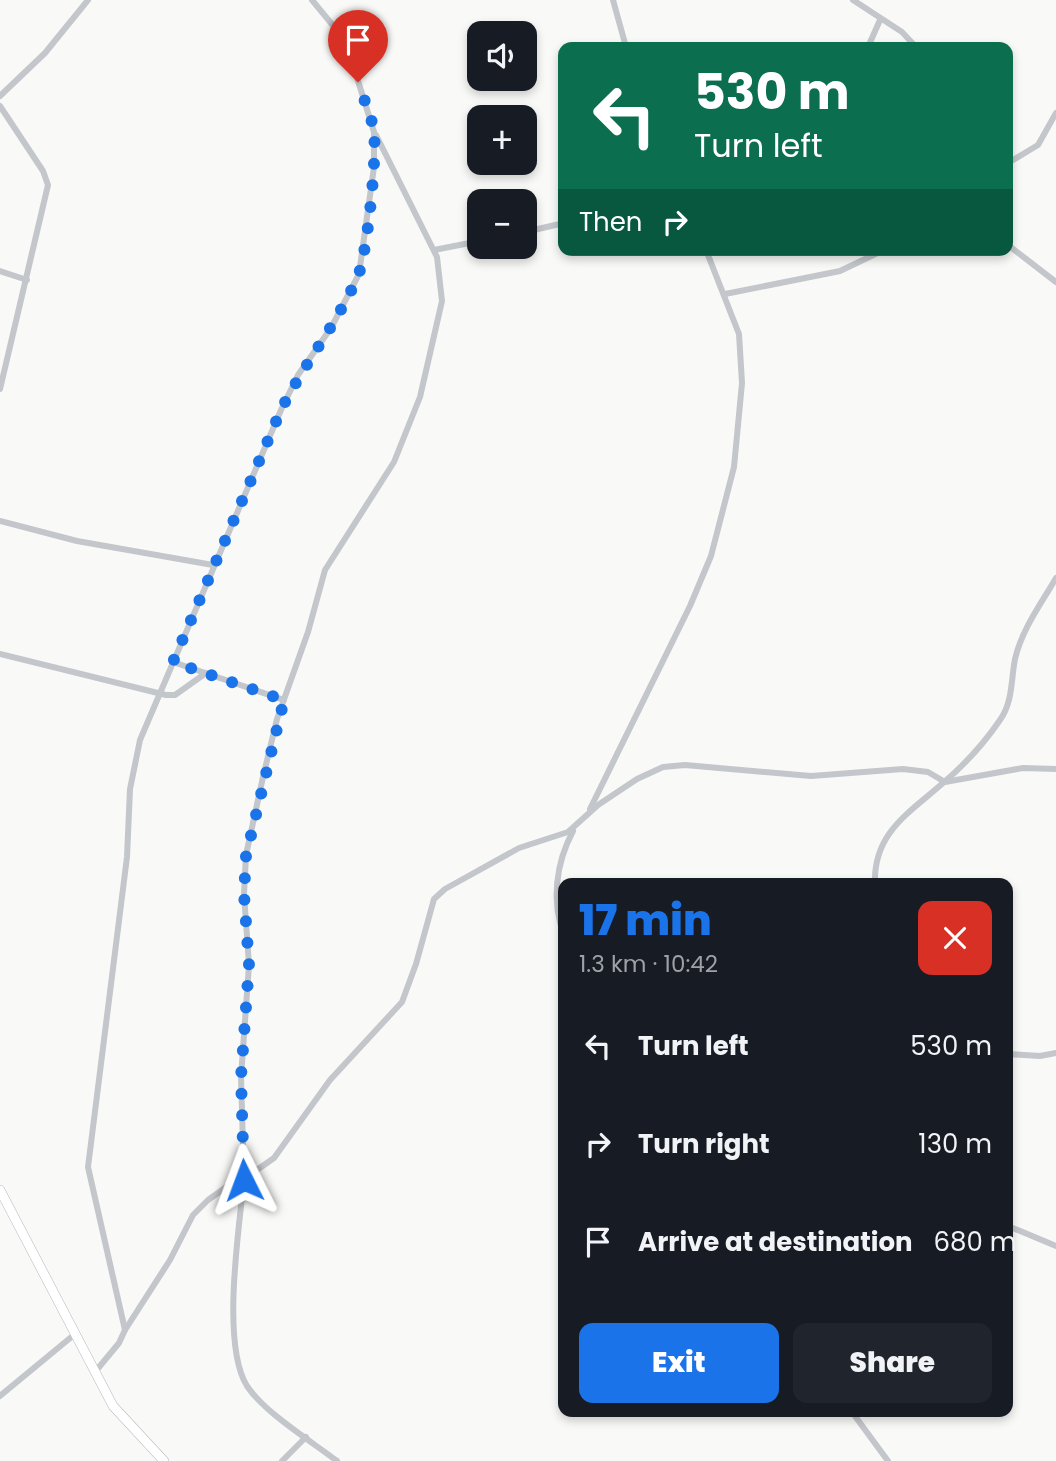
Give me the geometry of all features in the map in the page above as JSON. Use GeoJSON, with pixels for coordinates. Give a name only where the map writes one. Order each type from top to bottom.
{"type":"FeatureCollection","features":[{"type":"Feature","properties":{"kind":"main road"},"geometry":{"type":"LineString","coordinates":[[0,1190],[94,1372],[124,1421],[164,1461]]}},
{"type":"Feature","properties":{"kind":"street"},"geometry":{"type":"LineString","coordinates":[[0,96],[45,53],[89,0]]}},
{"type":"Feature","properties":{"kind":"street"},"geometry":{"type":"LineString","coordinates":[[312,0],[340,34],[374,132],[434,250],[442,301],[420,397],[394,462],[325,570],[308,632],[284,700],[246,856],[244,894],[249,965],[241,1077],[244,1180],[233,1324],[237,1363],[248,1386],[337,1461]]}},
{"type":"Feature","properties":{"kind":"street"},"geometry":{"type":"LineString","coordinates":[[612,0],[625,42]]}},
{"type":"Feature","properties":{"kind":"street"},"geometry":{"type":"LineString","coordinates":[[853,0],[902,32],[909,42]]}},
{"type":"Feature","properties":{"kind":"street"},"geometry":{"type":"LineString","coordinates":[[870,42],[880,20]]}},
{"type":"Feature","properties":{"kind":"street"},"geometry":{"type":"LineString","coordinates":[[0,106],[43,171],[48,185],[0,389]]}},
{"type":"Feature","properties":{"kind":"street"},"geometry":{"type":"LineString","coordinates":[[1013,160],[1038,145],[1056,113]]}},
{"type":"Feature","properties":{"kind":"street"},"geometry":{"type":"LineString","coordinates":[[125,1330],[88,1167],[127,857],[130,789],[140,740],[213,565],[298,375],[331,328],[359,274],[374,167],[374,132]]}},
{"type":"Feature","properties":{"kind":"street"},"geometry":{"type":"LineString","coordinates":[[537,229],[558,224]]}},
{"type":"Feature","properties":{"kind":"street"},"geometry":{"type":"LineString","coordinates":[[434,250],[467,244]]}},
{"type":"Feature","properties":{"kind":"street"},"geometry":{"type":"LineString","coordinates":[[1013,249],[1056,282]]}},
{"type":"Feature","properties":{"kind":"street"},"geometry":{"type":"LineString","coordinates":[[587,814],[690,606],[711,556],[725,511],[734,467],[742,383],[739,334],[709,256]]}},
{"type":"Feature","properties":{"kind":"street"},"geometry":{"type":"LineString","coordinates":[[725,294],[840,271],[871,256]]}},
{"type":"Feature","properties":{"kind":"street"},"geometry":{"type":"LineString","coordinates":[[0,271],[27,280]]}},
{"type":"Feature","properties":{"kind":"street"},"geometry":{"type":"LineString","coordinates":[[0,520],[77,541],[213,565]]}},
{"type":"Feature","properties":{"kind":"street"},"geometry":{"type":"LineString","coordinates":[[875,878],[875,860],[906,812],[945,782],[1001,719],[1009,701],[1015,659],[1027,628],[1056,579]]}},
{"type":"Feature","properties":{"kind":"street"},"geometry":{"type":"LineString","coordinates":[[0,654],[175,695],[206,673]]}},
{"type":"Feature","properties":{"kind":"street"},"geometry":{"type":"LineString","coordinates":[[173,662],[284,700]]}},
{"type":"Feature","properties":{"kind":"street"},"geometry":{"type":"LineString","coordinates":[[94,1372],[119,1343],[170,1260],[181,1233],[193,1216],[208,1200],[232,1183],[244,1180],[274,1158],[330,1080],[402,1002],[434,900],[445,888],[519,848],[568,832],[587,814],[637,779],[663,767],[685,765],[811,776],[903,769],[928,772],[945,782],[1023,768],[1056,769]]}},
{"type":"Feature","properties":{"kind":"street"},"geometry":{"type":"LineString","coordinates":[[558,878],[565,849],[580,821]]}},
{"type":"Feature","properties":{"kind":"street"},"geometry":{"type":"LineString","coordinates":[[558,880],[555,893],[558,907]]}},
{"type":"Feature","properties":{"kind":"street"},"geometry":{"type":"LineString","coordinates":[[1013,1054],[1056,1054]]}},
{"type":"Feature","properties":{"kind":"street"},"geometry":{"type":"LineString","coordinates":[[1013,1228],[1056,1246]]}},
{"type":"Feature","properties":{"kind":"street"},"geometry":{"type":"LineString","coordinates":[[0,1396],[75,1334]]}},
{"type":"Feature","properties":{"kind":"street"},"geometry":{"type":"LineString","coordinates":[[856,1417],[888,1461]]}},
{"type":"Feature","properties":{"kind":"street"},"geometry":{"type":"LineString","coordinates":[[282,1461],[306,1437]]}},
{"type":"Feature","properties":{"kind":"route"},"geometry":{"type":"LineString","coordinates":[[244,1180],[241,1077],[249,965],[244,894],[246,856],[277,719],[284,700],[173,662],[281,410],[298,375],[331,328],[359,274],[374,167],[374,132],[358,82]]}}]}
